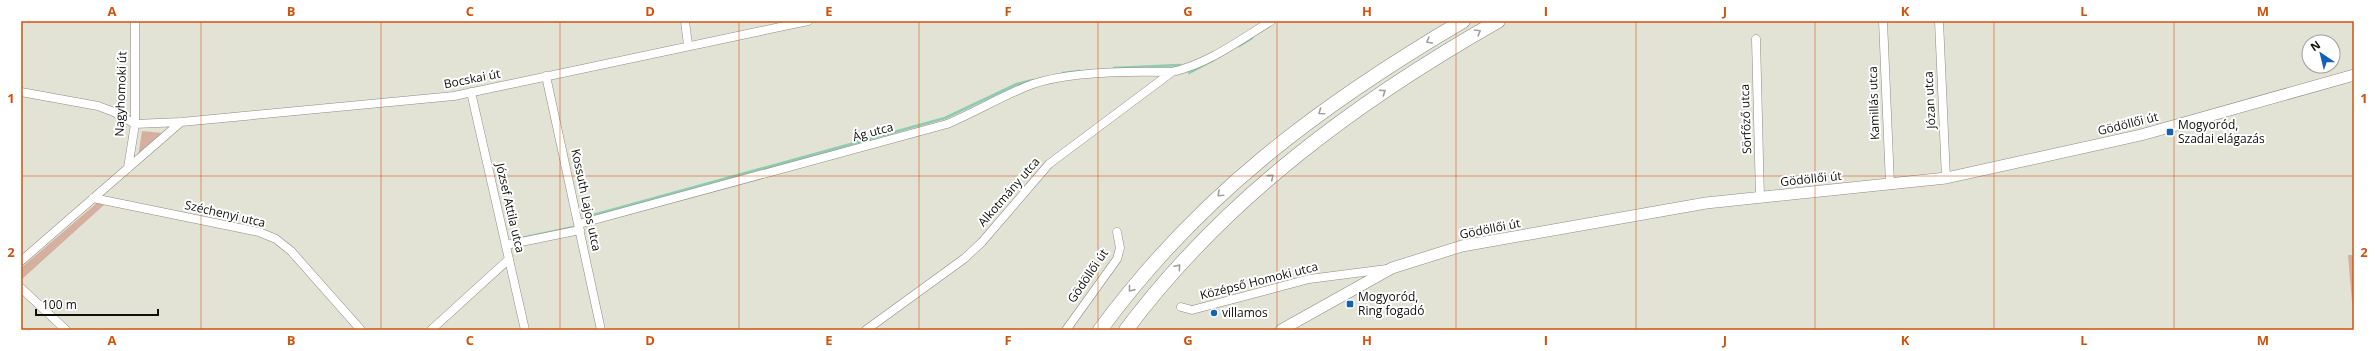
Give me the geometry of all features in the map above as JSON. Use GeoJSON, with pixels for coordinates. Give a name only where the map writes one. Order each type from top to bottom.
{"type":"FeatureCollection","features":[{"type":"Feature","properties":{"kind":"highway"},"geometry":{"type":"LineString","coordinates":[[1100,330],[1142,275],[1186,227],[1262,157],[1353,90],[1463,21]]}},
{"type":"Feature","properties":{"kind":"highway"},"geometry":{"type":"LineString","coordinates":[[1126,330],[1162,286],[1208,234],[1284,166],[1357,109],[1435,58],[1498,21]]}},
{"type":"Feature","properties":{"kind":"main road","name":"Gödöllői út"},"geometry":{"type":"LineString","coordinates":[[1281,330],[1392,268],[1462,246],[1706,203],[1946,178],[2141,135],[2354,75]]}},
{"type":"Feature","properties":{"kind":"street","name":"Nagyhomoki út"},"geometry":{"type":"LineString","coordinates":[[128,168],[134,124],[136,21]]}},
{"type":"Feature","properties":{"kind":"street"},"geometry":{"type":"LineString","coordinates":[[685,21],[688,45]]}},
{"type":"Feature","properties":{"kind":"street","name":"Bocskai út"},"geometry":{"type":"LineString","coordinates":[[134,124],[181,122],[454,96],[688,45],[808,21]]}},
{"type":"Feature","properties":{"kind":"street"},"geometry":{"type":"LineString","coordinates":[[1172,72],[1184,70],[1209,58],[1271,21]]}},
{"type":"Feature","properties":{"kind":"street","name":"Kamillás utca"},"geometry":{"type":"LineString","coordinates":[[1883,21],[1890,184]]}},
{"type":"Feature","properties":{"kind":"street","name":"Józan utca"},"geometry":{"type":"LineString","coordinates":[[1939,21],[1946,178]]}},
{"type":"Feature","properties":{"kind":"street","name":"Sörfőző utca"},"geometry":{"type":"LineString","coordinates":[[1756,39],[1760,198]]}},
{"type":"Feature","properties":{"kind":"street","name":"Ág utca"},"geometry":{"type":"LineString","coordinates":[[506,244],[579,227],[946,124],[1002,97],[1046,80],[1097,74],[1172,72]]}},
{"type":"Feature","properties":{"kind":"street","name":"Alkotmány utca"},"geometry":{"type":"LineString","coordinates":[[866,330],[965,258],[991,232],[1049,164],[1172,72]]}},
{"type":"Feature","properties":{"kind":"street","name":"Kossuth Lajos utca"},"geometry":{"type":"LineString","coordinates":[[546,76],[601,330]]}},
{"type":"Feature","properties":{"kind":"street"},"geometry":{"type":"LineString","coordinates":[[21,92],[98,106],[114,112],[134,124]]}},
{"type":"Feature","properties":{"kind":"street","name":"József Attila utca"},"geometry":{"type":"LineString","coordinates":[[471,92],[525,330]]}},
{"type":"Feature","properties":{"kind":"street"},"geometry":{"type":"LineString","coordinates":[[21,261],[181,122]]}},
{"type":"Feature","properties":{"kind":"street","name":"Széchenyi utca"},"geometry":{"type":"LineString","coordinates":[[93,198],[259,232],[276,238],[291,251],[361,330]]}},
{"type":"Feature","properties":{"kind":"street","name":"Gödöllői út"},"geometry":{"type":"LineString","coordinates":[[1066,330],[1117,259],[1120,248],[1117,232]]}},
{"type":"Feature","properties":{"kind":"street"},"geometry":{"type":"LineString","coordinates":[[431,330],[509,259]]}},
{"type":"Feature","properties":{"kind":"street","name":"Középső Homoki utca"},"geometry":{"type":"LineString","coordinates":[[1181,307],[1192,310],[1309,279],[1392,268]]}},
{"type":"Feature","properties":{"kind":"street"},"geometry":{"type":"LineString","coordinates":[[21,288],[66,330]]}},
{"type":"Feature","properties":{"kind":"shaded area"},"geometry":{"type":"Polygon","coordinates":[[[142,131],[162,133],[138,157],[142,131]]]}},
{"type":"Feature","properties":{"kind":"shaded area"},"geometry":{"type":"Polygon","coordinates":[[[98,202],[104,205],[21,280],[21,268],[98,202]]]}},
{"type":"Feature","properties":{"kind":"shaded area"},"geometry":{"type":"Polygon","coordinates":[[[2348,255],[2354,255],[2354,305],[2352,302],[2348,255]]]}},
{"type":"Feature","properties":{"kind":"waterway"},"geometry":{"type":"LineString","coordinates":[[1239,46],[1252,38]]}},
{"type":"Feature","properties":{"kind":"waterway"},"geometry":{"type":"LineString","coordinates":[[1189,73],[1214,60]]}},
{"type":"Feature","properties":{"kind":"waterway"},"geometry":{"type":"LineString","coordinates":[[1114,68],[1180,65]]}},
{"type":"Feature","properties":{"kind":"waterway"},"geometry":{"type":"LineString","coordinates":[[1063,73],[1080,71]]}},
{"type":"Feature","properties":{"kind":"waterway"},"geometry":{"type":"LineString","coordinates":[[586,217],[945,118],[1017,84],[1033,80]]}},
{"type":"Feature","properties":{"kind":"waterway"},"geometry":{"type":"LineString","coordinates":[[512,240],[574,227]]}},
{"type":"Feature","properties":{"kind":"place","name":"Mogyoród, Szadai elágazás"},"geometry":{"type":"Point","coordinates":[2170,132]}},
{"type":"Feature","properties":{"kind":"place","name":"Mogyoród, Ring fogadó"},"geometry":{"type":"Point","coordinates":[1350,304]}},
{"type":"Feature","properties":{"kind":"place","name":"villamos"},"geometry":{"type":"Point","coordinates":[1214,313]}}]}
